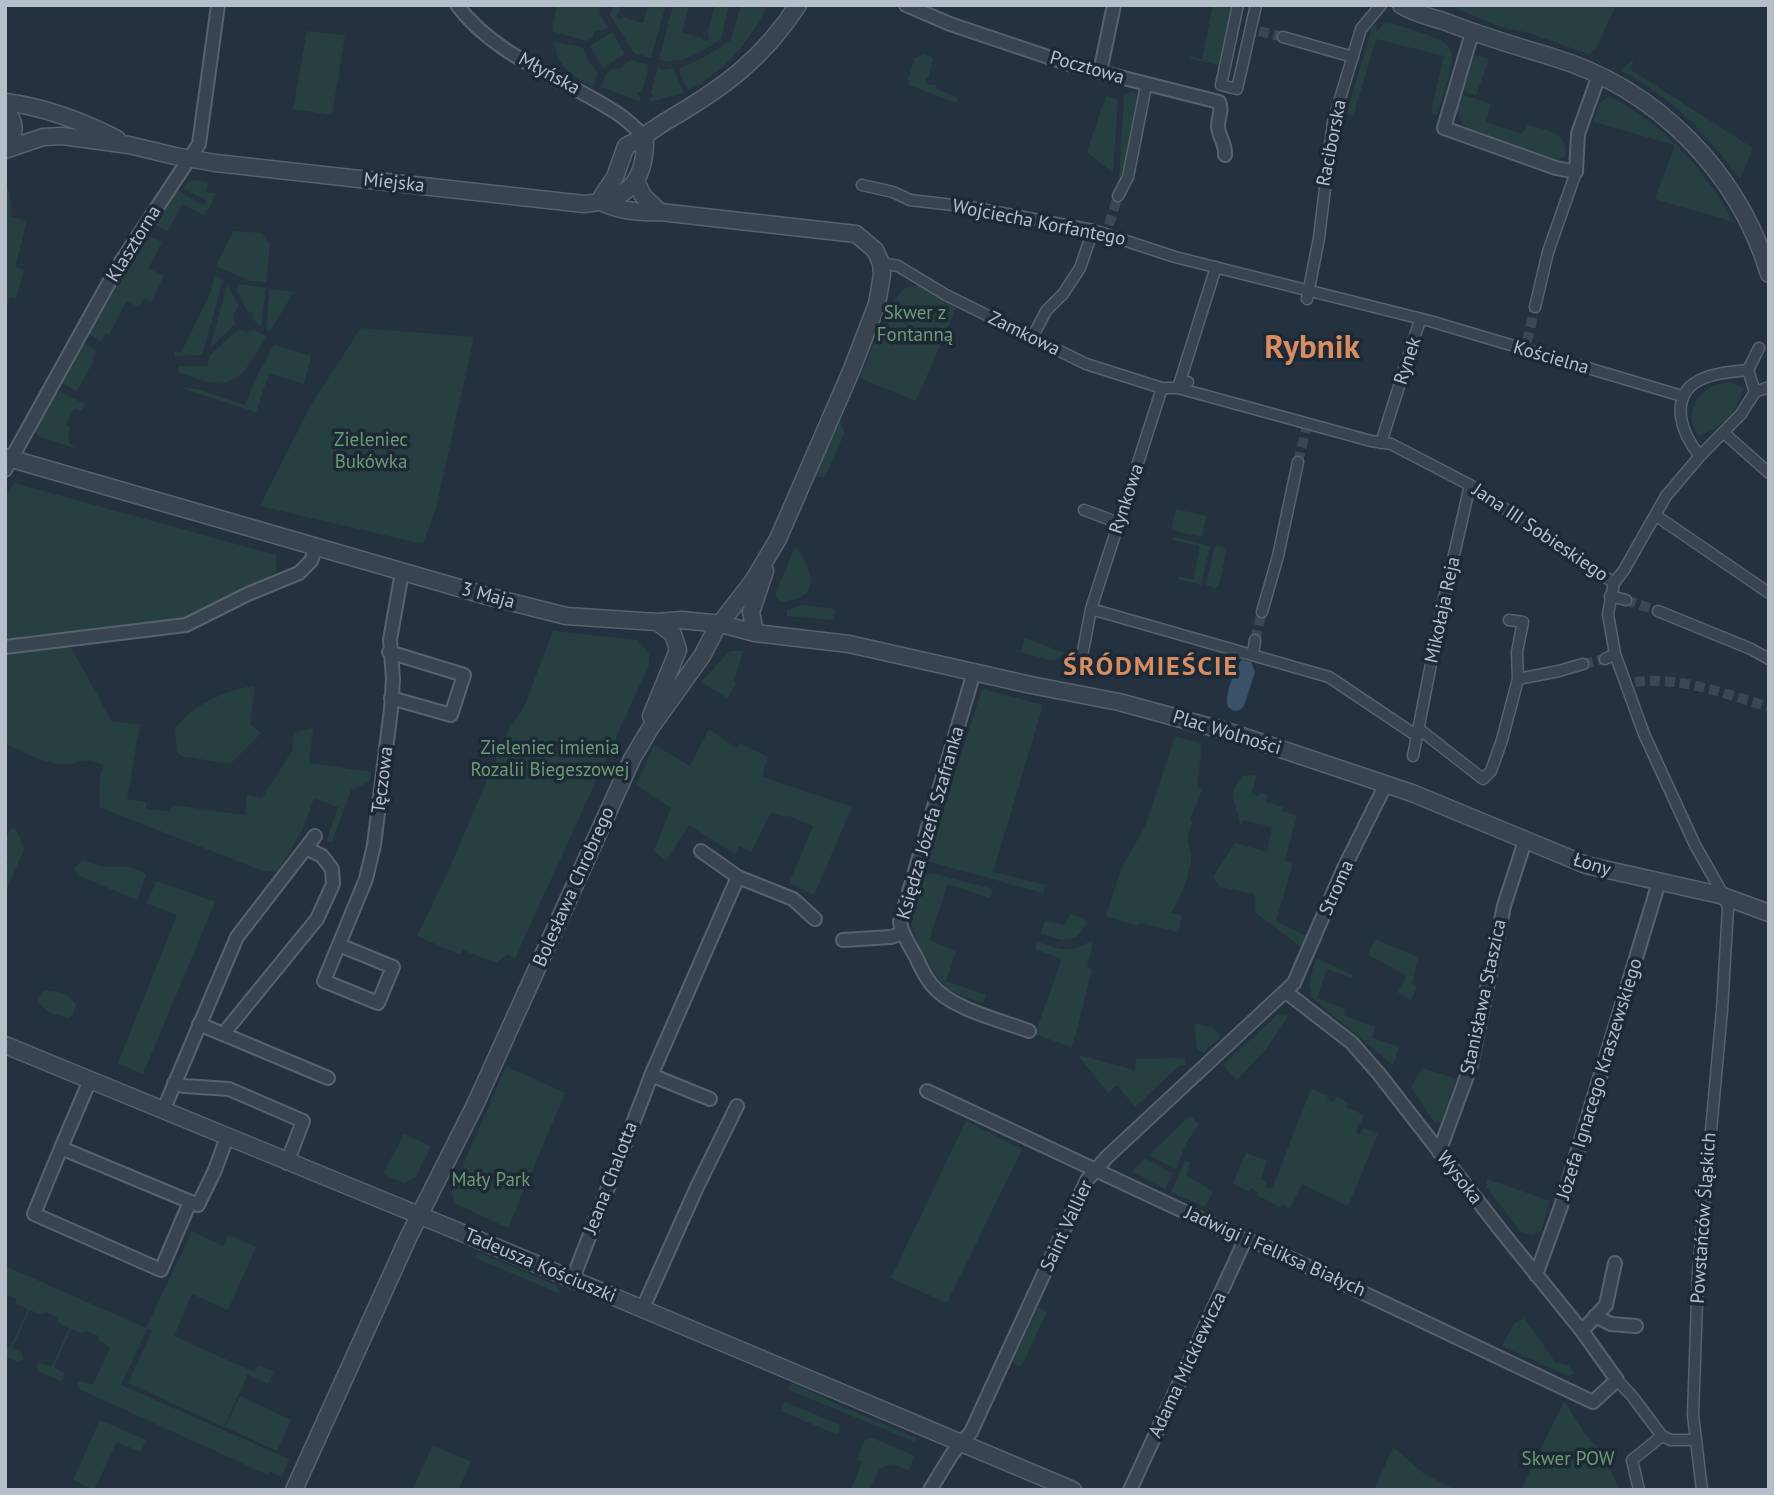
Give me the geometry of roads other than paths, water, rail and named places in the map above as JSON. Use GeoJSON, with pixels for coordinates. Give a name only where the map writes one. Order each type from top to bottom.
{"type":"FeatureCollection","features":[{"type":"Feature","properties":{"kind":"street","name":"Klasztorna"},"geometry":{"type":"LineString","coordinates":[[7,462],[117,268],[199,144],[218,5]]}},
{"type":"Feature","properties":{"kind":"street","name":"Młyńska"},"geometry":{"type":"LineString","coordinates":[[457,5],[473,26],[492,41],[611,109],[645,137]]}},
{"type":"Feature","properties":{"kind":"street"},"geometry":{"type":"LineString","coordinates":[[599,201],[615,177],[626,146],[706,99],[736,77],[777,35],[798,5]]}},
{"type":"Feature","properties":{"kind":"street","name":"Pocztowa"},"geometry":{"type":"LineString","coordinates":[[906,5],[950,24],[1100,72],[1219,102],[1222,109],[1218,126],[1226,149],[1224,155]]}},
{"type":"Feature","properties":{"kind":"street"},"geometry":{"type":"LineString","coordinates":[[1100,72],[1114,5]]}},
{"type":"Feature","properties":{"kind":"street"},"geometry":{"type":"LineString","coordinates":[[1238,5],[1221,85],[1237,89],[1255,31],[1256,5]]}},
{"type":"Feature","properties":{"kind":"street","name":"Raciborska"},"geometry":{"type":"LineString","coordinates":[[1308,295],[1319,238],[1333,122],[1361,29],[1381,5]]}},
{"type":"Feature","properties":{"kind":"street"},"geometry":{"type":"LineString","coordinates":[[1401,5],[1472,33],[1568,62],[1623,88],[1659,112],[1711,163],[1745,215],[1769,274]]}},
{"type":"Feature","properties":{"kind":"street"},"geometry":{"type":"LineString","coordinates":[[1234,26],[1255,31]]}},
{"type":"Feature","properties":{"kind":"street"},"geometry":{"type":"LineString","coordinates":[[1472,33],[1444,128],[1556,168],[1576,172]]}},
{"type":"Feature","properties":{"kind":"street"},"geometry":{"type":"LineString","coordinates":[[1283,37],[1353,57]]}},
{"type":"Feature","properties":{"kind":"street"},"geometry":{"type":"LineString","coordinates":[[1535,307],[1548,252],[1576,172],[1578,134],[1599,75]]}},
{"type":"Feature","properties":{"kind":"street"},"geometry":{"type":"LineString","coordinates":[[1118,196],[1128,177],[1145,91]]}},
{"type":"Feature","properties":{"kind":"street","name":"Miejska"},"geometry":{"type":"LineString","coordinates":[[5,102],[26,105],[89,125],[129,145]]}},
{"type":"Feature","properties":{"kind":"street"},"geometry":{"type":"LineString","coordinates":[[5,110],[13,119],[14,127],[10,143],[5,149]]}},
{"type":"Feature","properties":{"kind":"street","name":"Miejska"},"geometry":{"type":"LineString","coordinates":[[5,149],[53,136],[129,145],[191,159],[562,202],[587,204],[599,201],[614,208],[632,211],[848,233],[869,243],[881,262]]}},
{"type":"Feature","properties":{"kind":"street"},"geometry":{"type":"LineString","coordinates":[[599,201],[612,200],[636,181],[646,155],[645,137]]}},
{"type":"Feature","properties":{"kind":"street"},"geometry":{"type":"LineString","coordinates":[[636,181],[643,196],[660,212]]}},
{"type":"Feature","properties":{"kind":"street","name":"Wojciecha Korfantego"},"geometry":{"type":"LineString","coordinates":[[862,185],[893,192],[910,200],[970,207],[1093,230],[1107,230],[1175,257],[1218,270]]}},
{"type":"Feature","properties":{"kind":"street"},"geometry":{"type":"LineString","coordinates":[[1032,338],[1046,311],[1063,295],[1080,268],[1093,230]]}},
{"type":"Feature","properties":{"kind":"street","name":"Zamkowa"},"geometry":{"type":"LineString","coordinates":[[881,262],[898,266],[946,295],[1086,363],[1162,388],[1176,388]]}},
{"type":"Feature","properties":{"kind":"street","name":"Bolesława Chrobrego"},"geometry":{"type":"LineString","coordinates":[[294,1490],[418,1217],[475,1105],[619,785],[642,741],[702,656],[709,639],[753,581],[770,552],[852,369],[877,304],[882,280],[881,262]]}},
{"type":"Feature","properties":{"kind":"street"},"geometry":{"type":"LineString","coordinates":[[1176,388],[1218,270]]}},
{"type":"Feature","properties":{"kind":"street","name":"Rynek"},"geometry":{"type":"LineString","coordinates":[[1218,270],[1308,295],[1420,320],[1383,441]]}},
{"type":"Feature","properties":{"kind":"street"},"geometry":{"type":"LineString","coordinates":[[1408,328],[1420,320]]}},
{"type":"Feature","properties":{"kind":"street","name":"Kościelna"},"geometry":{"type":"LineString","coordinates":[[1420,320],[1526,346],[1682,396]]}},
{"type":"Feature","properties":{"kind":"street"},"geometry":{"type":"LineString","coordinates":[[1755,392],[1748,370],[1759,348]]}},
{"type":"Feature","properties":{"kind":"street"},"geometry":{"type":"LineString","coordinates":[[1700,456],[1690,444],[1683,426],[1680,405],[1682,396],[1700,380],[1748,370]]}},
{"type":"Feature","properties":{"kind":"street"},"geometry":{"type":"LineString","coordinates":[[1176,388],[1188,382]]}},
{"type":"Feature","properties":{"kind":"street"},"geometry":{"type":"LineString","coordinates":[[1614,583],[1666,496],[1741,414],[1755,392],[1769,387]]}},
{"type":"Feature","properties":{"kind":"street","name":"Rynkowa"},"geometry":{"type":"LineString","coordinates":[[1083,650],[1091,609],[1162,388]]}},
{"type":"Feature","properties":{"kind":"street"},"geometry":{"type":"LineString","coordinates":[[1176,388],[1383,441]]}},
{"type":"Feature","properties":{"kind":"street"},"geometry":{"type":"LineString","coordinates":[[1724,433],[1769,474]]}},
{"type":"Feature","properties":{"kind":"street","name":"Jana III Sobieskiego"},"geometry":{"type":"LineString","coordinates":[[1383,441],[1470,485],[1614,583],[1608,614],[1610,656],[1630,683],[1644,734],[1695,845],[1724,896]]}},
{"type":"Feature","properties":{"kind":"street","name":"3 Maja"},"geometry":{"type":"LineString","coordinates":[[7,462],[554,613],[657,622],[682,620],[720,624],[755,632],[863,646],[978,673]]}},
{"type":"Feature","properties":{"kind":"street"},"geometry":{"type":"LineString","coordinates":[[1262,612],[1278,556],[1297,462]]}},
{"type":"Feature","properties":{"kind":"street","name":"Mikołaja Reja"},"geometry":{"type":"LineString","coordinates":[[1413,756],[1443,603],[1470,485]]}},
{"type":"Feature","properties":{"kind":"street"},"geometry":{"type":"LineString","coordinates":[[1084,510],[1119,523]]}},
{"type":"Feature","properties":{"kind":"street"},"geometry":{"type":"LineString","coordinates":[[1655,515],[1769,593]]}},
{"type":"Feature","properties":{"kind":"street"},"geometry":{"type":"LineString","coordinates":[[5,648],[186,625],[248,594],[299,573],[311,561],[316,547]]}},
{"type":"Feature","properties":{"kind":"street"},"geometry":{"type":"LineString","coordinates":[[702,656],[725,636],[755,632],[751,612],[762,586],[770,552]]}},
{"type":"Feature","properties":{"kind":"street","name":"Tęczowa"},"geometry":{"type":"LineString","coordinates":[[339,945],[393,967],[378,1003],[324,981],[371,862],[389,734],[393,679],[389,652],[402,572]]}},
{"type":"Feature","properties":{"kind":"street"},"geometry":{"type":"LineString","coordinates":[[1610,596],[1626,600]]}},
{"type":"Feature","properties":{"kind":"street"},"geometry":{"type":"LineString","coordinates":[[1091,609],[1329,677],[1418,733],[1483,779],[1491,771],[1502,740],[1518,679],[1517,652],[1523,622],[1510,620]]}},
{"type":"Feature","properties":{"kind":"street"},"geometry":{"type":"LineString","coordinates":[[1658,611],[1769,659]]}},
{"type":"Feature","properties":{"kind":"street"},"geometry":{"type":"LineString","coordinates":[[642,741],[678,650],[673,634],[657,622]]}},
{"type":"Feature","properties":{"kind":"street"},"geometry":{"type":"LineString","coordinates":[[1253,654],[1255,640]]}},
{"type":"Feature","properties":{"kind":"street"},"geometry":{"type":"LineString","coordinates":[[389,652],[464,675],[451,715],[391,698]]}},
{"type":"Feature","properties":{"kind":"street"},"geometry":{"type":"LineString","coordinates":[[1518,679],[1583,664]]}},
{"type":"Feature","properties":{"kind":"street","name":"Plac Wolności"},"geometry":{"type":"LineString","coordinates":[[978,673],[1119,702],[1209,726],[1422,796],[1466,816]]}},
{"type":"Feature","properties":{"kind":"street","name":"Księdza Józefa Szafranka"},"geometry":{"type":"LineString","coordinates":[[978,673],[900,922],[903,933],[933,986],[946,998],[1029,1031]]}},
{"type":"Feature","properties":{"kind":"street","name":"Stroma"},"geometry":{"type":"LineString","coordinates":[[1286,992],[1301,972],[1345,868],[1387,784]]}},
{"type":"Feature","properties":{"kind":"street","name":"Łony"},"geometry":{"type":"LineString","coordinates":[[1466,816],[1593,867],[1724,896],[1769,913]]}},
{"type":"Feature","properties":{"kind":"street"},"geometry":{"type":"LineString","coordinates":[[163,1111],[237,937],[315,835]]}},
{"type":"Feature","properties":{"kind":"street","name":"Stanisława Staszica"},"geometry":{"type":"LineString","coordinates":[[1439,1152],[1471,1065],[1504,906],[1525,841]]}},
{"type":"Feature","properties":{"kind":"street"},"geometry":{"type":"LineString","coordinates":[[224,1033],[317,919],[333,884],[332,869],[322,856],[306,848]]}},
{"type":"Feature","properties":{"kind":"street"},"geometry":{"type":"LineString","coordinates":[[701,851],[738,877],[793,899],[815,919]]}},
{"type":"Feature","properties":{"kind":"street","name":"Jeana Chalotta"},"geometry":{"type":"LineString","coordinates":[[572,1281],[651,1075],[738,877]]}},
{"type":"Feature","properties":{"kind":"street","name":"Józefa Ignacego Kraszewskiego"},"geometry":{"type":"LineString","coordinates":[[1536,1275],[1560,1209],[1659,882]]}},
{"type":"Feature","properties":{"kind":"street","name":"Powstańców Śląskich"},"geometry":{"type":"LineString","coordinates":[[1702,1490],[1693,1415],[1698,1273],[1729,922],[1724,896]]}},
{"type":"Feature","properties":{"kind":"street"},"geometry":{"type":"LineString","coordinates":[[843,940],[891,937],[903,933]]}},
{"type":"Feature","properties":{"kind":"street","name":"Wysoka"},"geometry":{"type":"LineString","coordinates":[[1286,992],[1352,1043],[1379,1073],[1582,1331],[1617,1380]]}},
{"type":"Feature","properties":{"kind":"street","name":"Saint Vallier"},"geometry":{"type":"LineString","coordinates":[[930,1490],[971,1432],[1082,1191],[1095,1169],[1286,992]]}},
{"type":"Feature","properties":{"kind":"street"},"geometry":{"type":"LineString","coordinates":[[199,1024],[327,1078]]}},
{"type":"Feature","properties":{"kind":"street","name":"Tadeusza Kościuszki"},"geometry":{"type":"LineString","coordinates":[[5,1045],[460,1232],[1073,1490]]}},
{"type":"Feature","properties":{"kind":"street"},"geometry":{"type":"LineString","coordinates":[[651,1075],[710,1100]]}},
{"type":"Feature","properties":{"kind":"street"},"geometry":{"type":"LineString","coordinates":[[90,1080],[34,1214],[161,1270],[190,1202]]}},
{"type":"Feature","properties":{"kind":"street"},"geometry":{"type":"LineString","coordinates":[[174,1083],[229,1089],[303,1121],[287,1163]]}},
{"type":"Feature","properties":{"kind":"street","name":"Jadwigi i Feliksa Białych"},"geometry":{"type":"LineString","coordinates":[[927,1091],[1245,1241],[1258,1243],[1369,1294],[1551,1380],[1581,1397],[1593,1402],[1617,1380]]}},
{"type":"Feature","properties":{"kind":"street"},"geometry":{"type":"LineString","coordinates":[[642,1310],[737,1106]]}},
{"type":"Feature","properties":{"kind":"street"},"geometry":{"type":"LineString","coordinates":[[61,1148],[198,1205],[227,1137]]}},
{"type":"Feature","properties":{"kind":"street","name":"Adama Mickiewicza"},"geometry":{"type":"LineString","coordinates":[[1130,1490],[1245,1241]]}},
{"type":"Feature","properties":{"kind":"street"},"geometry":{"type":"LineString","coordinates":[[1582,1331],[1606,1305],[1615,1262]]}},
{"type":"Feature","properties":{"kind":"street"},"geometry":{"type":"LineString","coordinates":[[1595,1316],[1611,1324],[1636,1326]]}},
{"type":"Feature","properties":{"kind":"street"},"geometry":{"type":"LineString","coordinates":[[1617,1380],[1662,1437],[1671,1440],[1695,1440]]}},
{"type":"Feature","properties":{"kind":"street"},"geometry":{"type":"LineString","coordinates":[[1639,1490],[1632,1460],[1662,1437]]}},
{"type":"Feature","properties":{"kind":"water"},"geometry":{"type":"Polygon","coordinates":[[[1242,660],[1251,662],[1255,672],[1244,706],[1234,711],[1227,705],[1227,699],[1234,674],[1242,660]]]}},
{"type":"Feature","properties":{"kind":"tunnel"},"geometry":{"type":"LineString","coordinates":[[1259,31],[1283,37]]}},
{"type":"Feature","properties":{"kind":"tunnel"},"geometry":{"type":"LineString","coordinates":[[1109,225],[1118,196]]}},
{"type":"Feature","properties":{"kind":"tunnel"},"geometry":{"type":"LineString","coordinates":[[1527,342],[1535,307]]}},
{"type":"Feature","properties":{"kind":"tunnel"},"geometry":{"type":"LineString","coordinates":[[1298,462],[1306,430]]}},
{"type":"Feature","properties":{"kind":"tunnel"},"geometry":{"type":"LineString","coordinates":[[1626,600],[1658,611]]}},
{"type":"Feature","properties":{"kind":"tunnel"},"geometry":{"type":"LineString","coordinates":[[1255,640],[1262,612]]}},
{"type":"Feature","properties":{"kind":"tunnel"},"geometry":{"type":"LineString","coordinates":[[1583,664],[1605,659]]}},
{"type":"Feature","properties":{"kind":"tunnel"},"geometry":{"type":"LineString","coordinates":[[1635,682],[1686,684],[1769,707]]}},
{"type":"Feature","properties":{"kind":"district","name":"Rybnik"},"geometry":{"type":"Point","coordinates":[1312,349]}},
{"type":"Feature","properties":{"kind":"district","name":"ŚRÓDMIEŚCIE"},"geometry":{"type":"Point","coordinates":[1151,668]}},
{"type":"Feature","properties":{"kind":"park label","name":"Skwer z Fontanną"},"geometry":{"type":"Point","coordinates":[915,325]}},
{"type":"Feature","properties":{"kind":"park label","name":"Zieleniec Bukówka"},"geometry":{"type":"Point","coordinates":[371,452]}},
{"type":"Feature","properties":{"kind":"park label","name":"Zieleniec imienia Rozalii Biegeszowej"},"geometry":{"type":"Point","coordinates":[550,760]}},
{"type":"Feature","properties":{"kind":"park label","name":"Mały Park"},"geometry":{"type":"Point","coordinates":[491,1181]}},
{"type":"Feature","properties":{"kind":"park label","name":"Skwer POW"},"geometry":{"type":"Point","coordinates":[1568,1460]}}]}
